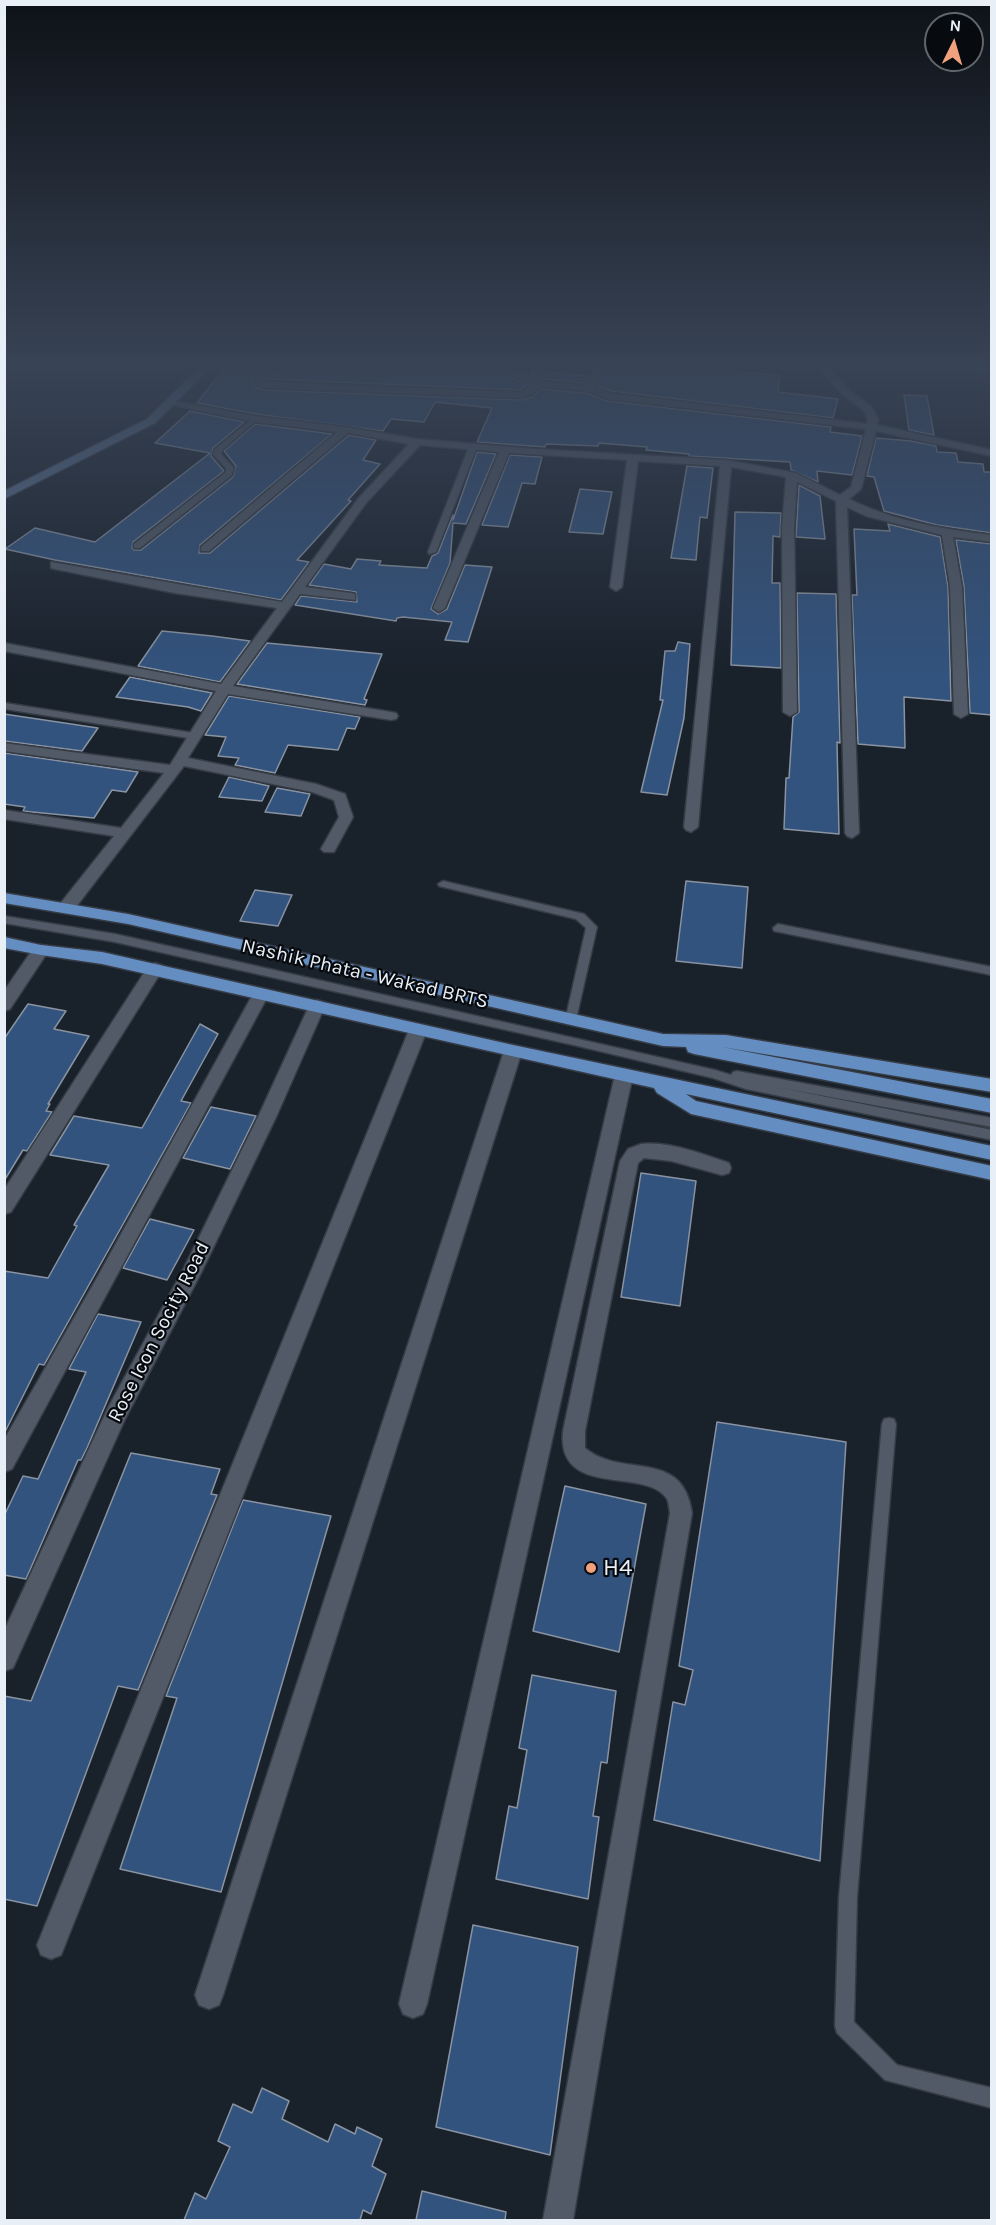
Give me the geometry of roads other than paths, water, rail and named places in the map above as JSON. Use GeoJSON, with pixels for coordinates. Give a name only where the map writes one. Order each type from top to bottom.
{"type":"FeatureCollection","features":[{"type":"Feature","properties":{"kind":"main road"},"geometry":{"type":"LineString","coordinates":[[4,898],[140,921],[717,1054],[992,1106]]}},
{"type":"Feature","properties":{"kind":"main road"},"geometry":{"type":"LineString","coordinates":[[4,942],[41,950],[102,957],[513,1051],[992,1153]]}},
{"type":"Feature","properties":{"kind":"main road"},"geometry":{"type":"LineString","coordinates":[[663,1041],[726,1041],[992,1086]]}},
{"type":"Feature","properties":{"kind":"main road"},"geometry":{"type":"LineString","coordinates":[[651,1081],[691,1107],[992,1173]]}},
{"type":"Feature","properties":{"kind":"street"},"geometry":{"type":"LineString","coordinates":[[4,496],[54,471]]}},
{"type":"Feature","properties":{"kind":"street"},"geometry":{"type":"LineString","coordinates":[[205,549],[298,471]]}},
{"type":"Feature","properties":{"kind":"street"},"geometry":{"type":"LineString","coordinates":[[66,908],[177,765],[224,690],[362,501],[390,471]]}},
{"type":"Feature","properties":{"kind":"street"},"geometry":{"type":"LineString","coordinates":[[439,608],[496,471]]}},
{"type":"Feature","properties":{"kind":"street"},"geometry":{"type":"LineString","coordinates":[[616,587],[631,471]]}},
{"type":"Feature","properties":{"kind":"street"},"geometry":{"type":"LineString","coordinates":[[691,826],[725,471]]}},
{"type":"Feature","properties":{"kind":"street"},"geometry":{"type":"LineString","coordinates":[[769,471],[792,475],[870,514],[947,533],[992,539]]}},
{"type":"Feature","properties":{"kind":"street"},"geometry":{"type":"LineString","coordinates":[[841,499],[856,489],[862,471]]}},
{"type":"Feature","properties":{"kind":"street"},"geometry":{"type":"LineString","coordinates":[[790,712],[788,527],[792,475]]}},
{"type":"Feature","properties":{"kind":"street"},"geometry":{"type":"LineString","coordinates":[[841,499],[852,833]]}},
{"type":"Feature","properties":{"kind":"street"},"geometry":{"type":"LineString","coordinates":[[947,533],[956,586],[961,714]]}},
{"type":"Feature","properties":{"kind":"street"},"geometry":{"type":"LineString","coordinates":[[55,565],[174,589],[285,606]]}},
{"type":"Feature","properties":{"kind":"street"},"geometry":{"type":"LineString","coordinates":[[297,590],[351,597]]}},
{"type":"Feature","properties":{"kind":"street"},"geometry":{"type":"LineString","coordinates":[[4,647],[224,690],[391,716]]}},
{"type":"Feature","properties":{"kind":"street"},"geometry":{"type":"LineString","coordinates":[[4,747],[177,765],[316,788],[340,797],[346,817],[329,849]]}},
{"type":"Feature","properties":{"kind":"street"},"geometry":{"type":"LineString","coordinates":[[4,814],[124,833]]}},
{"type":"Feature","properties":{"kind":"street"},"geometry":{"type":"LineString","coordinates":[[6,1001],[41,950]]}},
{"type":"Feature","properties":{"kind":"street"},"geometry":{"type":"LineString","coordinates":[[4,1207],[155,969]]}},
{"type":"Feature","properties":{"kind":"street"},"geometry":{"type":"LineString","coordinates":[[4,1462],[105,1282],[261,994]]}},
{"type":"Feature","properties":{"kind":"street","name":"Rose Icon Socity Road"},"geometry":{"type":"LineString","coordinates":[[4,1659],[117,1413],[191,1273],[268,1115],[317,1006]]}},
{"type":"Feature","properties":{"kind":"street"},"geometry":{"type":"LineString","coordinates":[[51,1945],[418,1030]]}},
{"type":"Feature","properties":{"kind":"street"},"geometry":{"type":"LineString","coordinates":[[209,1995],[513,1051]]}},
{"type":"Feature","properties":{"kind":"street"},"geometry":{"type":"LineString","coordinates":[[413,2004],[624,1075]]}},
{"type":"Feature","properties":{"kind":"street"},"geometry":{"type":"LineString","coordinates":[[558,2220],[681,1513],[679,1497],[667,1483],[591,1464],[578,1457],[573,1445],[574,1431],[629,1161],[633,1155],[644,1151],[722,1168]]}},
{"type":"Feature","properties":{"kind":"lane"},"geometry":{"type":"LineString","coordinates":[[137,546],[230,471]]}},
{"type":"Feature","properties":{"kind":"lane"},"geometry":{"type":"LineString","coordinates":[[432,552],[464,471]]}},
{"type":"Feature","properties":{"kind":"lane"},"geometry":{"type":"LineString","coordinates":[[4,706],[194,736]]}},
{"type":"Feature","properties":{"kind":"lane"},"geometry":{"type":"LineString","coordinates":[[443,884],[580,916],[587,921],[592,927],[571,1021]]}},
{"type":"Feature","properties":{"kind":"lane","name":"Nashik Phata - Wakad BRTS"},"geometry":{"type":"LineString","coordinates":[[4,919],[115,938],[715,1074],[746,1085],[992,1135]]}},
{"type":"Feature","properties":{"kind":"lane"},"geometry":{"type":"LineString","coordinates":[[778,928],[992,971]]}},
{"type":"Feature","properties":{"kind":"lane","name":"Nashik Phata - Wakad BRTS"},"geometry":{"type":"LineString","coordinates":[[715,1074],[734,1074],[992,1123]]}},
{"type":"Feature","properties":{"kind":"lane"},"geometry":{"type":"LineString","coordinates":[[889,1424],[848,1897],[844,2026],[892,2073],[992,2098]]}},
{"type":"Feature","properties":{"kind":"place","name":"H4"},"geometry":{"type":"Point","coordinates":[591,1568]}}]}
